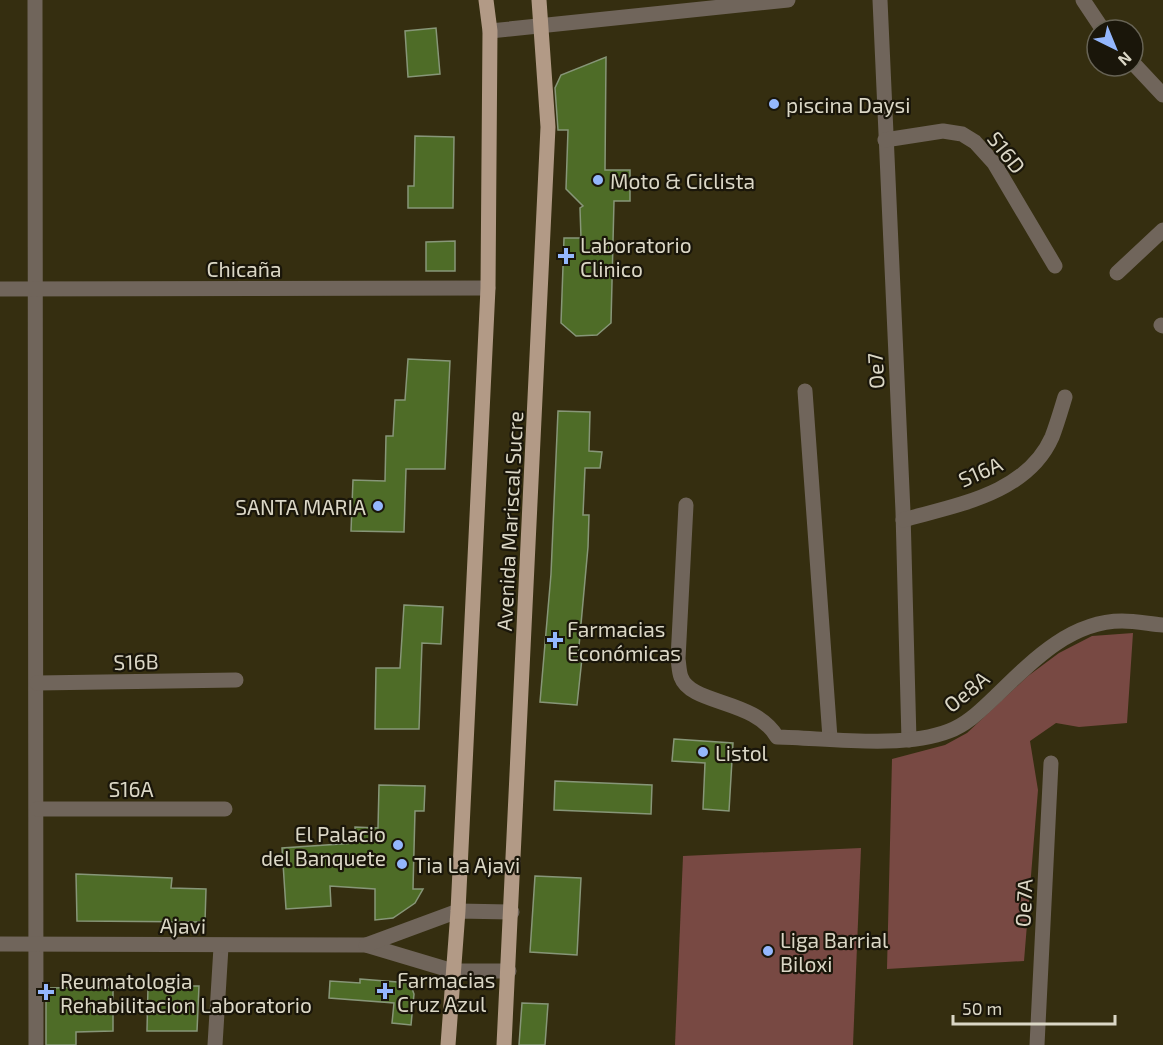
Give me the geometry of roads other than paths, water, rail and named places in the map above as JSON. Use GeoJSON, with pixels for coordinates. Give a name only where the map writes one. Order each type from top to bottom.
{"type":"FeatureCollection","features":[{"type":"Feature","properties":{"kind":"main road","name":"Avenida Mariscal Sucre"},"geometry":{"type":"LineString","coordinates":[[448,1045],[458,912],[488,288],[490,31],[486,0]]}},
{"type":"Feature","properties":{"kind":"main road","name":"Avenida Mariscal Sucre"},"geometry":{"type":"LineString","coordinates":[[504,1045],[548,127],[539,0]]}},
{"type":"Feature","properties":{"kind":"street"},"geometry":{"type":"LineString","coordinates":[[35,0],[38,944],[36,1045]]}},
{"type":"Feature","properties":{"kind":"street"},"geometry":{"type":"LineString","coordinates":[[490,31],[788,0]]}},
{"type":"Feature","properties":{"kind":"street","name":"Oe7"},"geometry":{"type":"LineString","coordinates":[[880,0],[903,520],[909,740]]}},
{"type":"Feature","properties":{"kind":"street"},"geometry":{"type":"LineString","coordinates":[[1083,0],[1095,18]]}},
{"type":"Feature","properties":{"kind":"street"},"geometry":{"type":"LineString","coordinates":[[1145,76],[1163,95]]}},
{"type":"Feature","properties":{"kind":"street","name":"S16D"},"geometry":{"type":"LineString","coordinates":[[885,140],[943,131],[962,134],[975,142],[994,163],[1055,266]]}},
{"type":"Feature","properties":{"kind":"street"},"geometry":{"type":"LineString","coordinates":[[1117,273],[1163,230]]}},
{"type":"Feature","properties":{"kind":"street","name":"Chicaña"},"geometry":{"type":"LineString","coordinates":[[0,289],[488,288]]}},
{"type":"Feature","properties":{"kind":"street"},"geometry":{"type":"LineString","coordinates":[[806,391],[830,738]]}},
{"type":"Feature","properties":{"kind":"street","name":"S16A"},"geometry":{"type":"LineString","coordinates":[[903,520],[986,495],[1013,481],[1036,460],[1051,439],[1065,397]]}},
{"type":"Feature","properties":{"kind":"street","name":"Oe8A"},"geometry":{"type":"LineString","coordinates":[[686,505],[678,659],[681,677],[696,692],[759,716],[777,737],[909,740],[950,731],[969,720],[1040,654],[1071,635],[1097,624],[1123,621],[1163,625]]}},
{"type":"Feature","properties":{"kind":"street","name":"S16B"},"geometry":{"type":"LineString","coordinates":[[37,683],[236,680]]}},
{"type":"Feature","properties":{"kind":"street","name":"Oe7A"},"geometry":{"type":"LineString","coordinates":[[1037,1045],[1051,763]]}},
{"type":"Feature","properties":{"kind":"street","name":"S16A"},"geometry":{"type":"LineString","coordinates":[[37,809],[225,809]]}},
{"type":"Feature","properties":{"kind":"street","name":"Ajavi"},"geometry":{"type":"LineString","coordinates":[[366,945],[458,912],[512,912]]}},
{"type":"Feature","properties":{"kind":"street","name":"Ajavi"},"geometry":{"type":"LineString","coordinates":[[0,944],[221,947],[366,945],[453,971],[508,971]]}},
{"type":"Feature","properties":{"kind":"street"},"geometry":{"type":"LineString","coordinates":[[215,1045],[221,947]]}},
{"type":"Feature","properties":{"kind":"place","name":"piscina Daysi"},"geometry":{"type":"Point","coordinates":[774,104]}},
{"type":"Feature","properties":{"kind":"place","name":"Moto & Ciclista"},"geometry":{"type":"Point","coordinates":[598,180]}},
{"type":"Feature","properties":{"kind":"place","name":"Laboratorio Clinico"},"geometry":{"type":"Point","coordinates":[566,256]}},
{"type":"Feature","properties":{"kind":"place","name":"SANTA MARIA"},"geometry":{"type":"Point","coordinates":[378,506]}},
{"type":"Feature","properties":{"kind":"place","name":"Farmacias Económicas"},"geometry":{"type":"Point","coordinates":[555,640]}},
{"type":"Feature","properties":{"kind":"place","name":"Listol"},"geometry":{"type":"Point","coordinates":[703,752]}},
{"type":"Feature","properties":{"kind":"place","name":"El Palacio del Banquete"},"geometry":{"type":"Point","coordinates":[398,845]}},
{"type":"Feature","properties":{"kind":"place","name":"Tia La Ajavi"},"geometry":{"type":"Point","coordinates":[402,864]}},
{"type":"Feature","properties":{"kind":"place","name":"Liga Barrial Biloxi"},"geometry":{"type":"Point","coordinates":[768,951]}},
{"type":"Feature","properties":{"kind":"place","name":"Farmacias Cruz Azul"},"geometry":{"type":"Point","coordinates":[385,991]}},
{"type":"Feature","properties":{"kind":"place","name":"Reumatologia Rehabilitacion Laboratorio"},"geometry":{"type":"Point","coordinates":[46,992]}}]}
